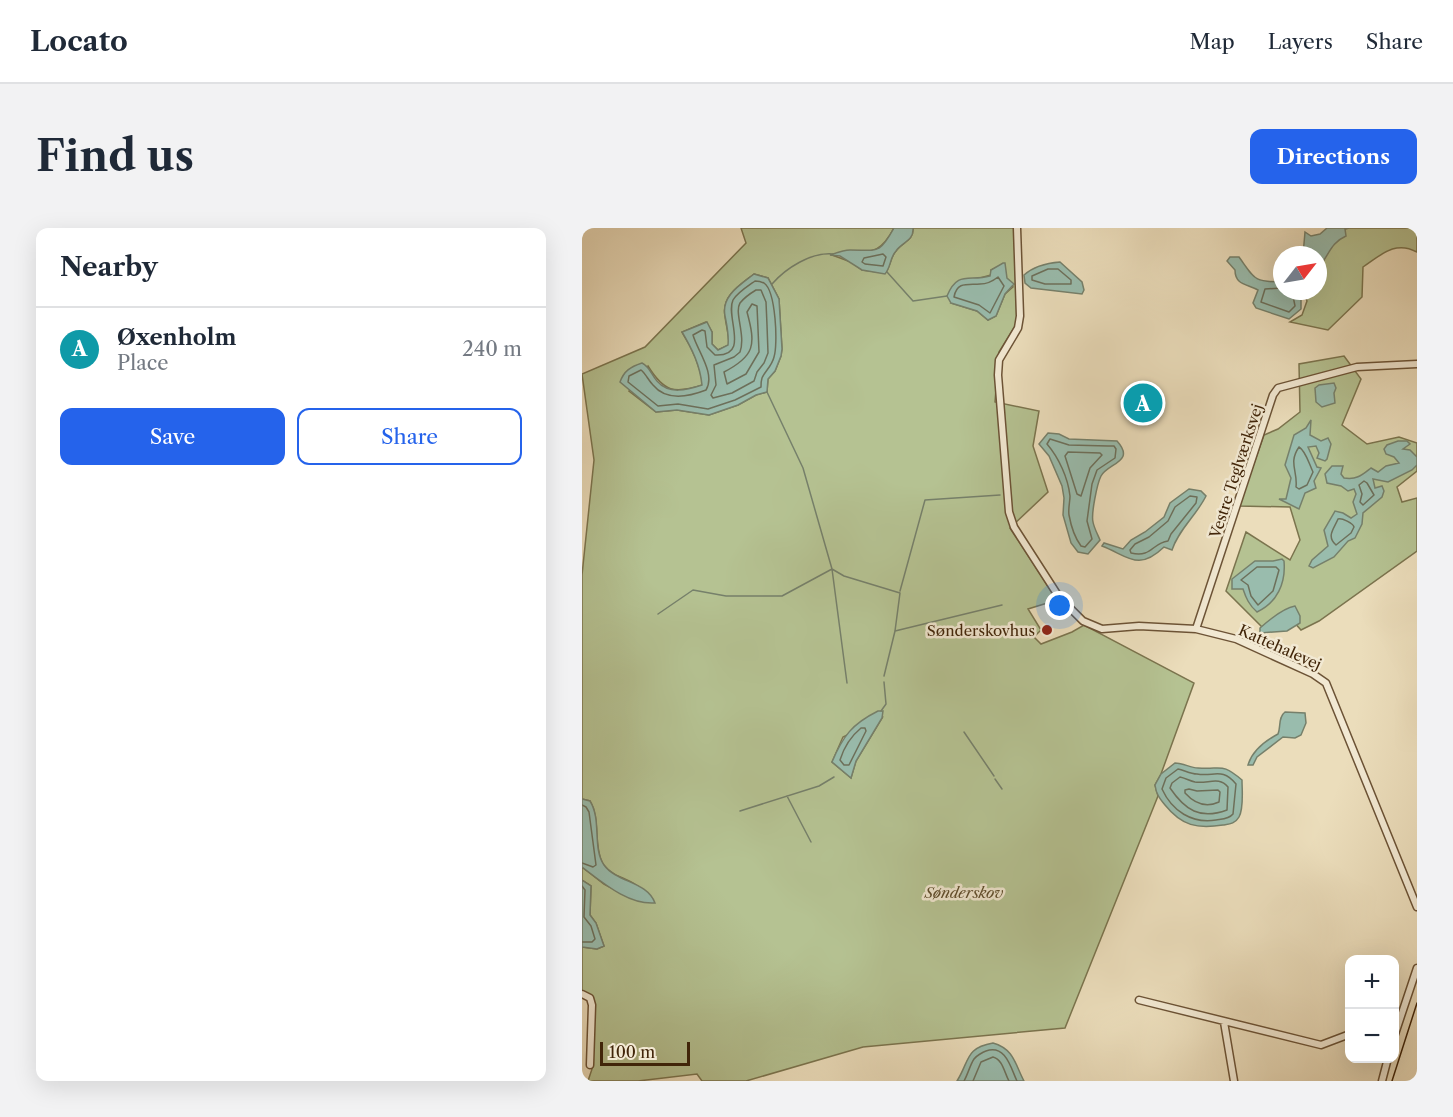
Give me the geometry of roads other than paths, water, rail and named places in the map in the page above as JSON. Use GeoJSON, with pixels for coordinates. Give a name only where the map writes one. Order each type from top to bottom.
{"type":"FeatureCollection","features":[{"type":"Feature","properties":{"kind":"street","name":"Kattehalevej"},"geometry":{"type":"LineString","coordinates":[[1017,228],[1020,316],[1018,328],[999,360],[998,375],[1009,512],[1014,527],[1059,597],[1083,621],[1102,629],[1139,626],[1196,629],[1236,639],[1313,674],[1326,683],[1417,908]]}},
{"type":"Feature","properties":{"kind":"street","name":"Vestre Teglværksvej"},"geometry":{"type":"LineString","coordinates":[[1196,629],[1273,395],[1278,388],[1357,367],[1417,364]]}},
{"type":"Feature","properties":{"kind":"street"},"geometry":{"type":"LineString","coordinates":[[1399,1024],[1417,968]]}},
{"type":"Feature","properties":{"kind":"street"},"geometry":{"type":"LineString","coordinates":[[582,994],[590,998],[592,1005],[590,1065]]}},
{"type":"Feature","properties":{"kind":"street"},"geometry":{"type":"LineString","coordinates":[[1139,1000],[1321,1045],[1345,1036]]}},
{"type":"Feature","properties":{"kind":"street"},"geometry":{"type":"LineString","coordinates":[[1224,1022],[1234,1081]]}},
{"type":"Feature","properties":{"kind":"street"},"geometry":{"type":"LineString","coordinates":[[1382,1081],[1387,1063]]}},
{"type":"Feature","properties":{"kind":"water"},"geometry":{"type":"Polygon","coordinates":[[[894,228],[913,228],[913,232],[910,239],[894,253],[885,274],[862,270],[840,256],[830,255],[847,250],[877,249],[885,243],[894,228]]]}},
{"type":"Feature","properties":{"kind":"water"},"geometry":{"type":"Polygon","coordinates":[[[1327,228],[1349,228],[1345,229],[1346,236],[1333,246],[1327,255],[1327,246],[1304,246],[1305,232],[1311,236],[1320,234],[1327,228]]]}},
{"type":"Feature","properties":{"kind":"water"},"geometry":{"type":"Polygon","coordinates":[[[1230,257],[1239,257],[1256,278],[1273,281],[1273,300],[1301,300],[1301,309],[1289,319],[1256,308],[1253,303],[1258,290],[1239,281],[1235,270],[1227,261],[1230,257]]]}},
{"type":"Feature","properties":{"kind":"water"},"geometry":{"type":"Polygon","coordinates":[[[1060,262],[1082,282],[1084,290],[1082,294],[1031,288],[1025,283],[1024,275],[1032,269],[1060,262]]]}},
{"type":"Feature","properties":{"kind":"water"},"geometry":{"type":"Polygon","coordinates":[[[1005,263],[1007,278],[1014,284],[1005,294],[996,316],[988,320],[977,311],[951,303],[947,296],[955,283],[965,279],[990,276],[991,270],[1005,263]]]}},
{"type":"Feature","properties":{"kind":"water"},"geometry":{"type":"Polygon","coordinates":[[[754,274],[768,278],[779,299],[782,349],[775,371],[768,379],[767,392],[709,415],[677,410],[656,412],[620,382],[628,370],[642,363],[657,381],[667,388],[684,390],[702,385],[695,357],[682,332],[707,322],[712,332],[712,344],[718,350],[728,345],[726,303],[733,292],[754,274]]]}},
{"type":"Feature","properties":{"kind":"water"},"geometry":{"type":"Polygon","coordinates":[[[1334,383],[1335,403],[1322,407],[1316,402],[1315,388],[1319,385],[1334,383]]]}},
{"type":"Feature","properties":{"kind":"water"},"geometry":{"type":"Polygon","coordinates":[[[1311,420],[1310,435],[1321,441],[1328,438],[1331,444],[1325,461],[1317,458],[1319,453],[1316,446],[1308,447],[1317,467],[1321,468],[1314,481],[1316,488],[1305,493],[1299,509],[1279,499],[1286,499],[1291,478],[1285,465],[1294,435],[1306,428],[1311,420]]]}},
{"type":"Feature","properties":{"kind":"water"},"geometry":{"type":"Polygon","coordinates":[[[1048,433],[1059,434],[1069,439],[1117,441],[1124,454],[1119,462],[1104,472],[1099,480],[1093,518],[1100,540],[1088,554],[1078,552],[1071,543],[1063,515],[1062,486],[1049,456],[1039,444],[1048,433]]]}},
{"type":"Feature","properties":{"kind":"water"},"geometry":{"type":"Polygon","coordinates":[[[1407,441],[1410,444],[1403,449],[1410,450],[1417,457],[1417,465],[1388,482],[1373,479],[1375,488],[1382,486],[1384,491],[1382,497],[1363,513],[1362,524],[1355,538],[1348,541],[1334,557],[1313,568],[1309,566],[1312,560],[1328,546],[1324,530],[1335,511],[1351,518],[1357,514],[1353,502],[1356,494],[1354,489],[1348,491],[1341,486],[1327,483],[1325,474],[1332,466],[1343,466],[1341,474],[1344,478],[1356,478],[1371,468],[1378,472],[1386,466],[1399,463],[1394,457],[1386,454],[1384,449],[1387,445],[1407,441]]]}},
{"type":"Feature","properties":{"kind":"water"},"geometry":{"type":"Polygon","coordinates":[[[1189,489],[1201,491],[1206,496],[1172,550],[1164,547],[1147,559],[1133,560],[1102,546],[1104,543],[1123,549],[1131,540],[1164,517],[1170,503],[1189,489]]]}},
{"type":"Feature","properties":{"kind":"water"},"geometry":{"type":"Polygon","coordinates":[[[1282,559],[1284,569],[1279,591],[1270,603],[1257,612],[1248,601],[1243,589],[1232,589],[1232,579],[1255,561],[1282,559]]]}},
{"type":"Feature","properties":{"kind":"water"},"geometry":{"type":"Polygon","coordinates":[[[1295,606],[1300,616],[1300,623],[1287,631],[1260,633],[1260,628],[1272,618],[1295,606]]]}},
{"type":"Feature","properties":{"kind":"water"},"geometry":{"type":"Polygon","coordinates":[[[878,711],[883,711],[882,718],[856,761],[851,778],[832,762],[849,732],[861,721],[878,711]]]}},
{"type":"Feature","properties":{"kind":"water"},"geometry":{"type":"Polygon","coordinates":[[[1285,712],[1305,713],[1306,723],[1301,735],[1295,738],[1283,737],[1257,757],[1253,765],[1248,765],[1260,747],[1278,734],[1281,717],[1285,712]]]}},
{"type":"Feature","properties":{"kind":"water"},"geometry":{"type":"Polygon","coordinates":[[[1175,763],[1195,768],[1225,769],[1242,780],[1241,813],[1237,819],[1227,824],[1205,827],[1184,822],[1171,812],[1158,796],[1155,785],[1161,774],[1175,763]]]}},
{"type":"Feature","properties":{"kind":"water"},"geometry":{"type":"Polygon","coordinates":[[[582,799],[590,801],[594,809],[598,850],[604,865],[616,875],[645,890],[655,903],[645,903],[625,896],[582,867],[582,799]]]}},
{"type":"Feature","properties":{"kind":"water"},"geometry":{"type":"Polygon","coordinates":[[[582,880],[591,886],[590,915],[596,923],[604,946],[597,949],[582,947],[582,880]]]}},
{"type":"Feature","properties":{"kind":"water"},"geometry":{"type":"Polygon","coordinates":[[[993,1043],[1010,1053],[1024,1081],[957,1081],[969,1056],[977,1048],[993,1043]]]}},
{"type":"Feature","properties":{"kind":"waterway"},"geometry":{"type":"LineString","coordinates":[[772,284],[784,272],[808,258],[833,254]]}},
{"type":"Feature","properties":{"kind":"waterway"},"geometry":{"type":"LineString","coordinates":[[887,272],[913,301],[947,296]]}},
{"type":"Feature","properties":{"kind":"waterway"},"geometry":{"type":"LineString","coordinates":[[767,392],[803,468],[832,569],[847,683]]}},
{"type":"Feature","properties":{"kind":"waterway"},"geometry":{"type":"LineString","coordinates":[[900,591],[925,500],[1000,495]]}},
{"type":"Feature","properties":{"kind":"waterway"},"geometry":{"type":"LineString","coordinates":[[658,614],[693,590],[726,596],[782,596],[832,569],[844,576],[900,593],[895,631],[884,676]]}},
{"type":"Feature","properties":{"kind":"waterway"},"geometry":{"type":"LineString","coordinates":[[895,631],[1002,605]]}},
{"type":"Feature","properties":{"kind":"waterway"},"geometry":{"type":"LineString","coordinates":[[881,711],[886,704],[884,682]]}},
{"type":"Feature","properties":{"kind":"waterway"},"geometry":{"type":"LineString","coordinates":[[964,732],[994,776]]}},
{"type":"Feature","properties":{"kind":"waterway"},"geometry":{"type":"LineString","coordinates":[[740,811],[819,786],[834,777]]}},
{"type":"Feature","properties":{"kind":"waterway"},"geometry":{"type":"LineString","coordinates":[[995,779],[1002,789]]}},
{"type":"Feature","properties":{"kind":"waterway"},"geometry":{"type":"LineString","coordinates":[[787,796],[811,842]]}},
{"type":"Feature","properties":{"kind":"tram line"},"geometry":{"type":"LineString","coordinates":[[1392,1081],[1417,1003]]}},
{"type":"Feature","properties":{"kind":"place","name":"Øxenholm"},"geometry":{"type":"Point","coordinates":[1143,403]}},
{"type":"Feature","properties":{"kind":"place","name":"Sønderskovhus"},"geometry":{"type":"Point","coordinates":[1047,630]}},
{"type":"Feature","properties":{"kind":"park label","name":"Sønderskov"},"geometry":{"type":"Point","coordinates":[964,892]}}]}
